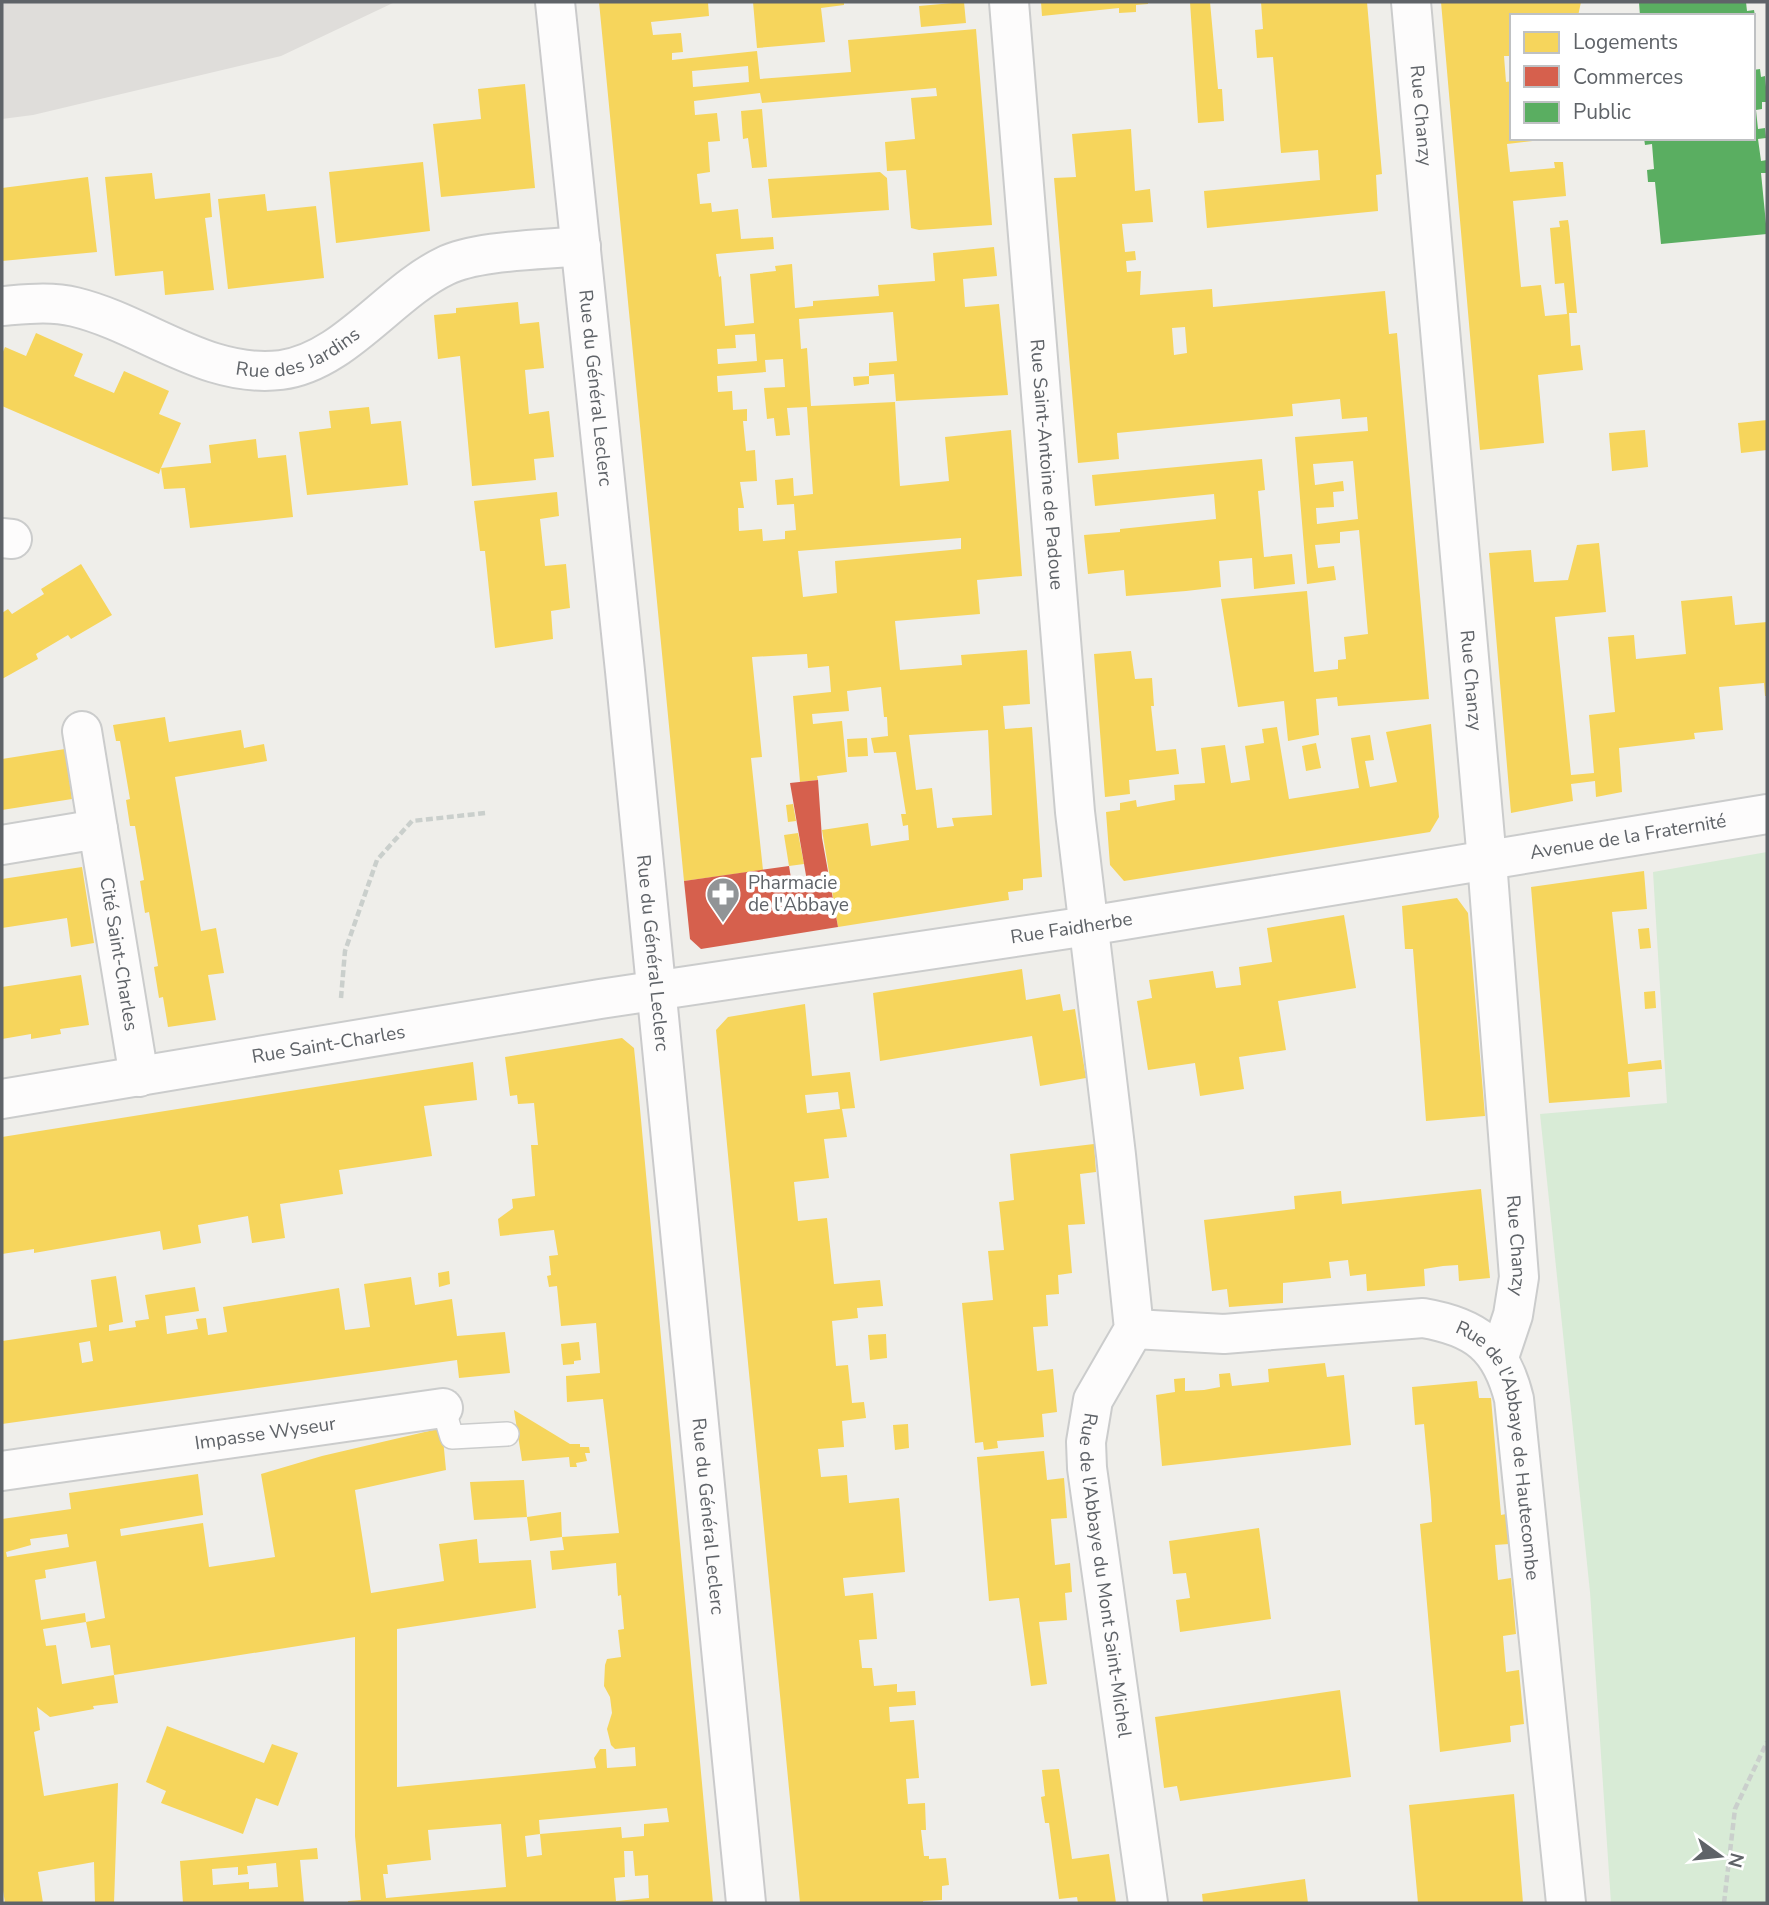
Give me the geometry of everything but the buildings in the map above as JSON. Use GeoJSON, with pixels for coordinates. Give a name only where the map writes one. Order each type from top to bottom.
{"type":"FeatureCollection","features":[{"type":"Feature","properties":{"kind":"street","name":"Rue du Général Leclerc"},"geometry":{"type":"LineString","coordinates":[[555,2],[746,1903]]}},
{"type":"Feature","properties":{"kind":"street","name":"Rue Saint-Antoine de Padoue"},"geometry":{"type":"LineString","coordinates":[[1009,2],[1075,812],[1088,926]]}},
{"type":"Feature","properties":{"kind":"street","name":"Rue Chanzy"},"geometry":{"type":"LineString","coordinates":[[1411,2],[1487,861],[1519,1277],[1513,1315],[1499,1357]]}},
{"type":"Feature","properties":{"kind":"street","name":"Rue des Jardins"},"geometry":{"type":"LineString","coordinates":[[2,306],[46,302],[74,306],[221,365],[248,370],[278,370],[305,363],[326,353],[446,265],[484,256],[581,246]]}},
{"type":"Feature","properties":{"kind":"street","name":"Cité Saint-Charles"},"geometry":{"type":"LineString","coordinates":[[82,731],[139,1077]]}},
{"type":"Feature","properties":{"kind":"street","name":"Avenue de la Fraternité"},"geometry":{"type":"LineString","coordinates":[[1487,861],[1767,814]]}},
{"type":"Feature","properties":{"kind":"street"},"geometry":{"type":"LineString","coordinates":[[2,845],[98,829]]}},
{"type":"Feature","properties":{"kind":"street","name":"Rue Faidherbe"},"geometry":{"type":"LineString","coordinates":[[656,990],[1088,926],[1487,861]]}},
{"type":"Feature","properties":{"kind":"street"},"geometry":{"type":"LineString","coordinates":[[1088,926],[1134,1329]]}},
{"type":"Feature","properties":{"kind":"street","name":"Rue Saint-Charles"},"geometry":{"type":"LineString","coordinates":[[2,1099],[656,990]]}},
{"type":"Feature","properties":{"kind":"street","name":"Rue de l'Abbaye de Hautecombe"},"geometry":{"type":"LineString","coordinates":[[1134,1329],[1224,1334],[1423,1318],[1447,1322],[1465,1330],[1485,1343],[1499,1357],[1509,1377],[1514,1399],[1566,1903]]}},
{"type":"Feature","properties":{"kind":"street","name":"Rue de l'Abbaye du Mont Saint-Michel"},"geometry":{"type":"LineString","coordinates":[[1134,1329],[1093,1400],[1086,1442],[1087,1468],[1119,1707],[1148,1903]]}},
{"type":"Feature","properties":{"kind":"street","name":"Impasse Wyseur"},"geometry":{"type":"LineString","coordinates":[[2,1471],[443,1408]]}},
{"type":"Feature","properties":{"kind":"lane","name":"Impasse Wyseur"},"geometry":{"type":"LineString","coordinates":[[443,1408],[452,1437],[507,1434]]}},
{"type":"Feature","properties":{"kind":"path"},"geometry":{"type":"LineString","coordinates":[[337,1044],[345,951],[377,860],[412,821],[486,813]]}},
{"type":"Feature","properties":{"kind":"path"},"geometry":{"type":"LineString","coordinates":[[1724,1903],[1735,1809],[1767,1742]]}},
{"type":"Feature","properties":{"kind":"shaded area"},"geometry":{"type":"Polygon","coordinates":[[[2,2],[395,2],[281,56],[33,115],[2,119],[2,2]]]}},
{"type":"Feature","properties":{"kind":"green space"},"geometry":{"type":"Polygon","coordinates":[[[1767,852],[1767,1903],[1611,1903],[1590,1592],[1540,1114],[1667,1103],[1653,872],[1767,852]]]}},
{"type":"Feature","properties":{"kind":"place","name":"Pharmacie de l'Abbaye"},"geometry":{"type":"Point","coordinates":[723,924]}}]}
